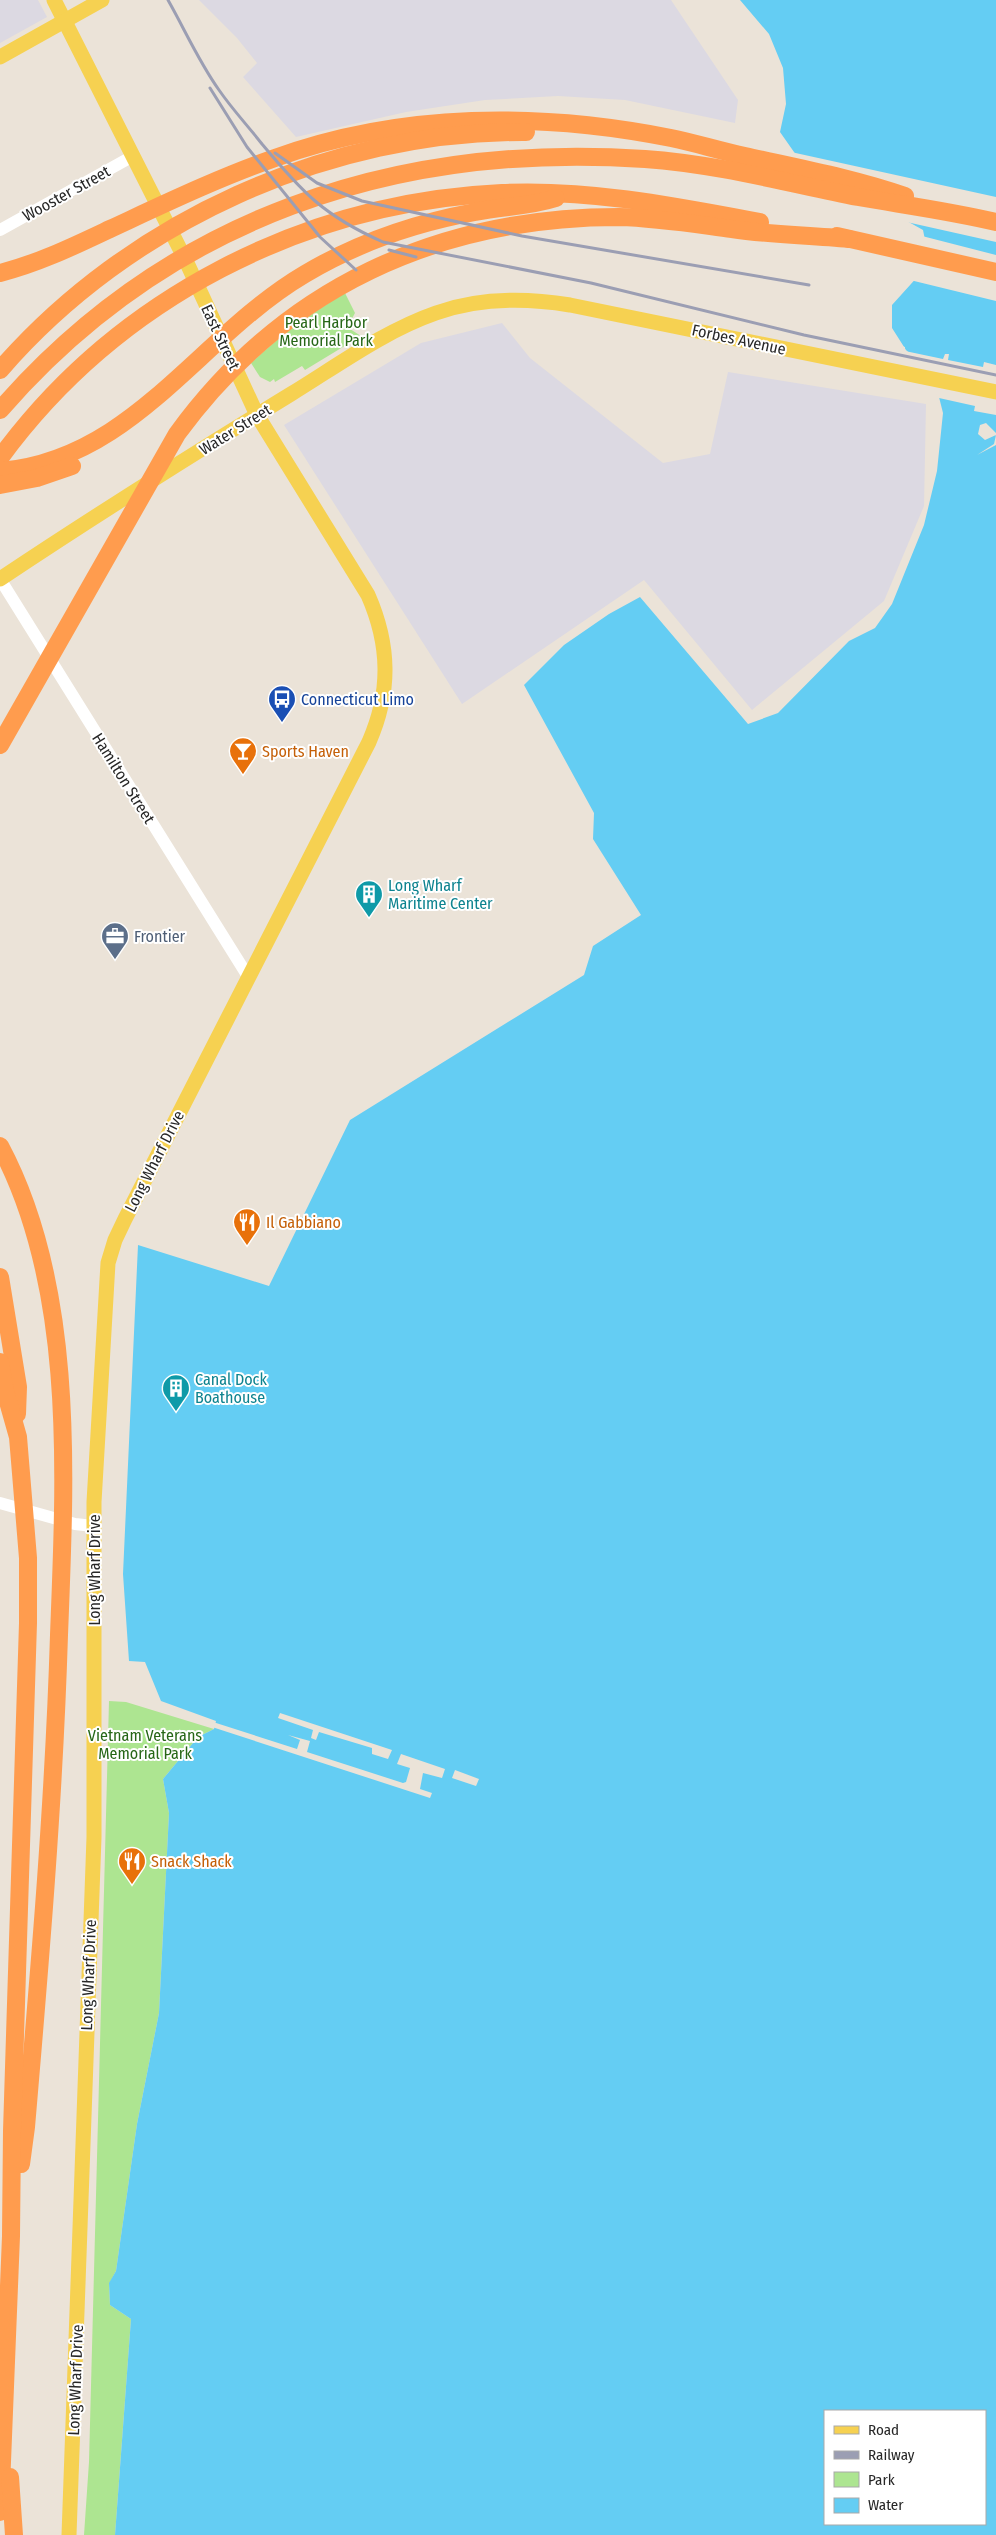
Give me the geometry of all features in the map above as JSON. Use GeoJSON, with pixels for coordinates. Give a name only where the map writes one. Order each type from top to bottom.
{"type":"FeatureCollection","features":[{"type":"Feature","properties":{"kind":"highway"},"geometry":{"type":"LineString","coordinates":[[0,272],[54,255],[211,183],[278,156],[347,137],[408,126],[489,120],[562,122],[674,138],[742,156],[862,181],[946,210]]}},
{"type":"Feature","properties":{"kind":"highway"},"geometry":{"type":"LineString","coordinates":[[0,370],[33,336],[84,290],[168,231],[204,210],[257,186],[342,157],[429,139],[517,132],[621,138],[742,156]]}},
{"type":"Feature","properties":{"kind":"highway"},"geometry":{"type":"LineString","coordinates":[[0,410],[41,365],[75,333],[118,299],[170,263],[225,234],[283,208],[324,194],[396,176],[501,160],[646,159],[718,168],[858,197],[946,210],[996,222]]}},
{"type":"Feature","properties":{"kind":"highway"},"geometry":{"type":"LineString","coordinates":[[0,458],[52,395],[119,334],[193,283],[258,250],[325,225],[395,207],[502,193],[573,194],[610,197],[848,238],[996,272]]}},
{"type":"Feature","properties":{"kind":"highway"},"geometry":{"type":"LineString","coordinates":[[0,485],[52,474],[102,450],[136,426],[229,330],[258,305],[304,274],[375,240],[455,216],[496,208],[531,206],[573,194]]}},
{"type":"Feature","properties":{"kind":"highway"},"geometry":{"type":"LineString","coordinates":[[0,746],[154,469],[197,406],[232,367],[268,335],[304,308],[348,281],[396,258],[448,240],[499,228],[545,221],[643,218],[733,229],[848,238]]}},
{"type":"Feature","properties":{"kind":"highway"},"geometry":{"type":"LineString","coordinates":[[0,471],[53,460],[88,446],[131,418],[193,368]]}},
{"type":"Feature","properties":{"kind":"highway"},"geometry":{"type":"LineString","coordinates":[[0,1146],[18,1183],[34,1224],[51,1303],[59,1382],[62,1568],[56,1739],[48,1880],[26,2127],[11,2236]]}},
{"type":"Feature","properties":{"kind":"highway"},"geometry":{"type":"LineString","coordinates":[[0,1277],[18,1387],[18,1433],[28,1558],[28,1642],[12,2131],[11,2236],[0,2512]]}},
{"type":"Feature","properties":{"kind":"highway"},"geometry":{"type":"LineString","coordinates":[[0,1362],[5,1391],[18,1433]]}},
{"type":"Feature","properties":{"kind":"highway"},"geometry":{"type":"LineString","coordinates":[[4,2434],[13,2501],[14,2535]]}},
{"type":"Feature","properties":{"kind":"main road","name":"East Street"},"geometry":{"type":"LineString","coordinates":[[54,0],[190,270],[257,415],[368,595],[382,634],[386,671]]}},
{"type":"Feature","properties":{"kind":"main road"},"geometry":{"type":"LineString","coordinates":[[0,57],[102,0]]}},
{"type":"Feature","properties":{"kind":"main road","name":"Forbes Avenue"},"geometry":{"type":"LineString","coordinates":[[481,303],[536,300],[570,304],[996,392]]}},
{"type":"Feature","properties":{"kind":"main road","name":"Water Street"},"geometry":{"type":"LineString","coordinates":[[0,579],[115,503],[403,327],[435,313],[481,303]]}},
{"type":"Feature","properties":{"kind":"main road","name":"Long Wharf Drive"},"geometry":{"type":"LineString","coordinates":[[69,2535],[94,1836],[93,1526],[105,1282],[108,1263],[124,1219],[369,742],[382,707],[386,671]]}},
{"type":"Feature","properties":{"kind":"street","name":"Wooster Street"},"geometry":{"type":"LineString","coordinates":[[0,230],[132,156]]}},
{"type":"Feature","properties":{"kind":"street","name":"Hamilton Street"},"geometry":{"type":"LineString","coordinates":[[0,579],[248,978]]}},
{"type":"Feature","properties":{"kind":"street"},"geometry":{"type":"LineString","coordinates":[[0,1503],[75,1524],[93,1526]]}},
{"type":"Feature","properties":{"kind":"shaded area"},"geometry":{"type":"Polygon","coordinates":[[[0,0],[38,0],[47,17],[0,43],[0,0]]]}},
{"type":"Feature","properties":{"kind":"shaded area"},"geometry":{"type":"Polygon","coordinates":[[[199,0],[671,0],[738,100],[735,123],[625,100],[558,96],[485,100],[406,112],[296,137],[243,77],[257,63],[237,38],[199,0]]]}},
{"type":"Feature","properties":{"kind":"shaded area"},"geometry":{"type":"Polygon","coordinates":[[[502,323],[530,358],[663,463],[710,454],[728,372],[926,404],[924,506],[884,601],[752,710],[644,580],[462,704],[284,425],[421,343],[502,323]]]}},
{"type":"Feature","properties":{"kind":"green space","name":"Pearl Harbor Memorial Park"},"geometry":{"type":"Polygon","coordinates":[[[345,293],[355,313],[349,324],[350,329],[361,336],[305,370],[302,366],[275,382],[274,379],[270,382],[260,377],[251,363],[296,325],[345,293]]]}},
{"type":"Feature","properties":{"kind":"green space","name":"Vietnam Veterans Memorial Park"},"geometry":{"type":"Polygon","coordinates":[[[109,1701],[126,1702],[214,1729],[198,1737],[163,1779],[169,1813],[159,2013],[137,2124],[116,2271],[109,2284],[110,2305],[131,2319],[115,2535],[84,2535],[89,2462],[109,1701]]]}},
{"type":"Feature","properties":{"kind":"water"},"geometry":{"type":"Polygon","coordinates":[[[740,0],[996,0],[996,2535],[115,2535],[131,2319],[110,2305],[109,2283],[116,2271],[137,2124],[159,2013],[169,1813],[163,1779],[198,1737],[214,1729],[216,1721],[161,1701],[145,1662],[129,1661],[123,1574],[138,1245],[269,1286],[350,1120],[584,975],[593,946],[641,915],[593,839],[594,813],[524,685],[564,645],[609,614],[640,597],[748,724],[778,713],[849,641],[875,628],[892,604],[924,525],[937,471],[943,413],[934,377],[906,350],[892,328],[892,305],[920,274],[927,250],[923,230],[801,162],[780,132],[786,104],[783,68],[769,34],[740,0]]]}},
{"type":"Feature","properties":{"kind":"pier"},"geometry":{"type":"Polygon","coordinates":[[[791,152],[996,197],[996,242],[902,221],[799,164],[791,152]]]}},
{"type":"Feature","properties":{"kind":"pier"},"geometry":{"type":"Polygon","coordinates":[[[922,236],[996,255],[996,301],[910,280],[917,273],[924,250],[922,236]]]}},
{"type":"Feature","properties":{"kind":"pier"},"geometry":{"type":"Polygon","coordinates":[[[901,346],[905,347],[905,351],[943,359],[945,354],[949,354],[948,360],[983,367],[984,362],[996,365],[996,415],[974,411],[975,406],[939,398],[939,405],[932,379],[904,352],[901,346]]]}},
{"type":"Feature","properties":{"kind":"pier"},"geometry":{"type":"Polygon","coordinates":[[[986,423],[996,435],[985,440],[978,434],[980,425],[986,423]]]}},
{"type":"Feature","properties":{"kind":"pier"},"geometry":{"type":"Polygon","coordinates":[[[996,435],[996,445],[977,455],[994,444],[996,435]]]}},
{"type":"Feature","properties":{"kind":"pier"},"geometry":{"type":"Polygon","coordinates":[[[280,1713],[392,1750],[388,1759],[372,1754],[372,1748],[319,1732],[316,1740],[311,1738],[313,1730],[278,1718],[280,1713]]]}},
{"type":"Feature","properties":{"kind":"pier"},"geometry":{"type":"Polygon","coordinates":[[[213,1722],[297,1749],[300,1740],[288,1735],[310,1741],[307,1752],[403,1783],[406,1782],[410,1768],[397,1764],[401,1754],[445,1769],[442,1778],[423,1773],[420,1789],[432,1793],[430,1798],[212,1727],[213,1722]]]}},
{"type":"Feature","properties":{"kind":"pier"},"geometry":{"type":"Polygon","coordinates":[[[455,1770],[479,1779],[476,1786],[452,1778],[455,1770]]]}},
{"type":"Feature","properties":{"kind":"railway"},"geometry":{"type":"LineString","coordinates":[[168,0],[219,90],[289,176],[329,212],[383,242],[591,283],[804,335],[996,375]]}},
{"type":"Feature","properties":{"kind":"railway"},"geometry":{"type":"LineString","coordinates":[[210,88],[247,147],[320,237],[356,270]]}},
{"type":"Feature","properties":{"kind":"railway"},"geometry":{"type":"LineString","coordinates":[[275,153],[317,183],[362,201],[522,236],[809,285]]}},
{"type":"Feature","properties":{"kind":"railway"},"geometry":{"type":"LineString","coordinates":[[389,250],[416,257]]}},
{"type":"Feature","properties":{"kind":"place","name":"Connecticut Limo"},"geometry":{"type":"Point","coordinates":[282,723]}},
{"type":"Feature","properties":{"kind":"place","name":"Sports Haven"},"geometry":{"type":"Point","coordinates":[243,775]}},
{"type":"Feature","properties":{"kind":"place","name":"Long Wharf Maritime Center"},"geometry":{"type":"Point","coordinates":[369,918]}},
{"type":"Feature","properties":{"kind":"place","name":"Frontier"},"geometry":{"type":"Point","coordinates":[115,960]}},
{"type":"Feature","properties":{"kind":"place","name":"Il Gabbiano"},"geometry":{"type":"Point","coordinates":[247,1246]}},
{"type":"Feature","properties":{"kind":"place","name":"Canal Dock Boathouse"},"geometry":{"type":"Point","coordinates":[176,1412]}},
{"type":"Feature","properties":{"kind":"place","name":"Snack Shack"},"geometry":{"type":"Point","coordinates":[132,1885]}}]}
